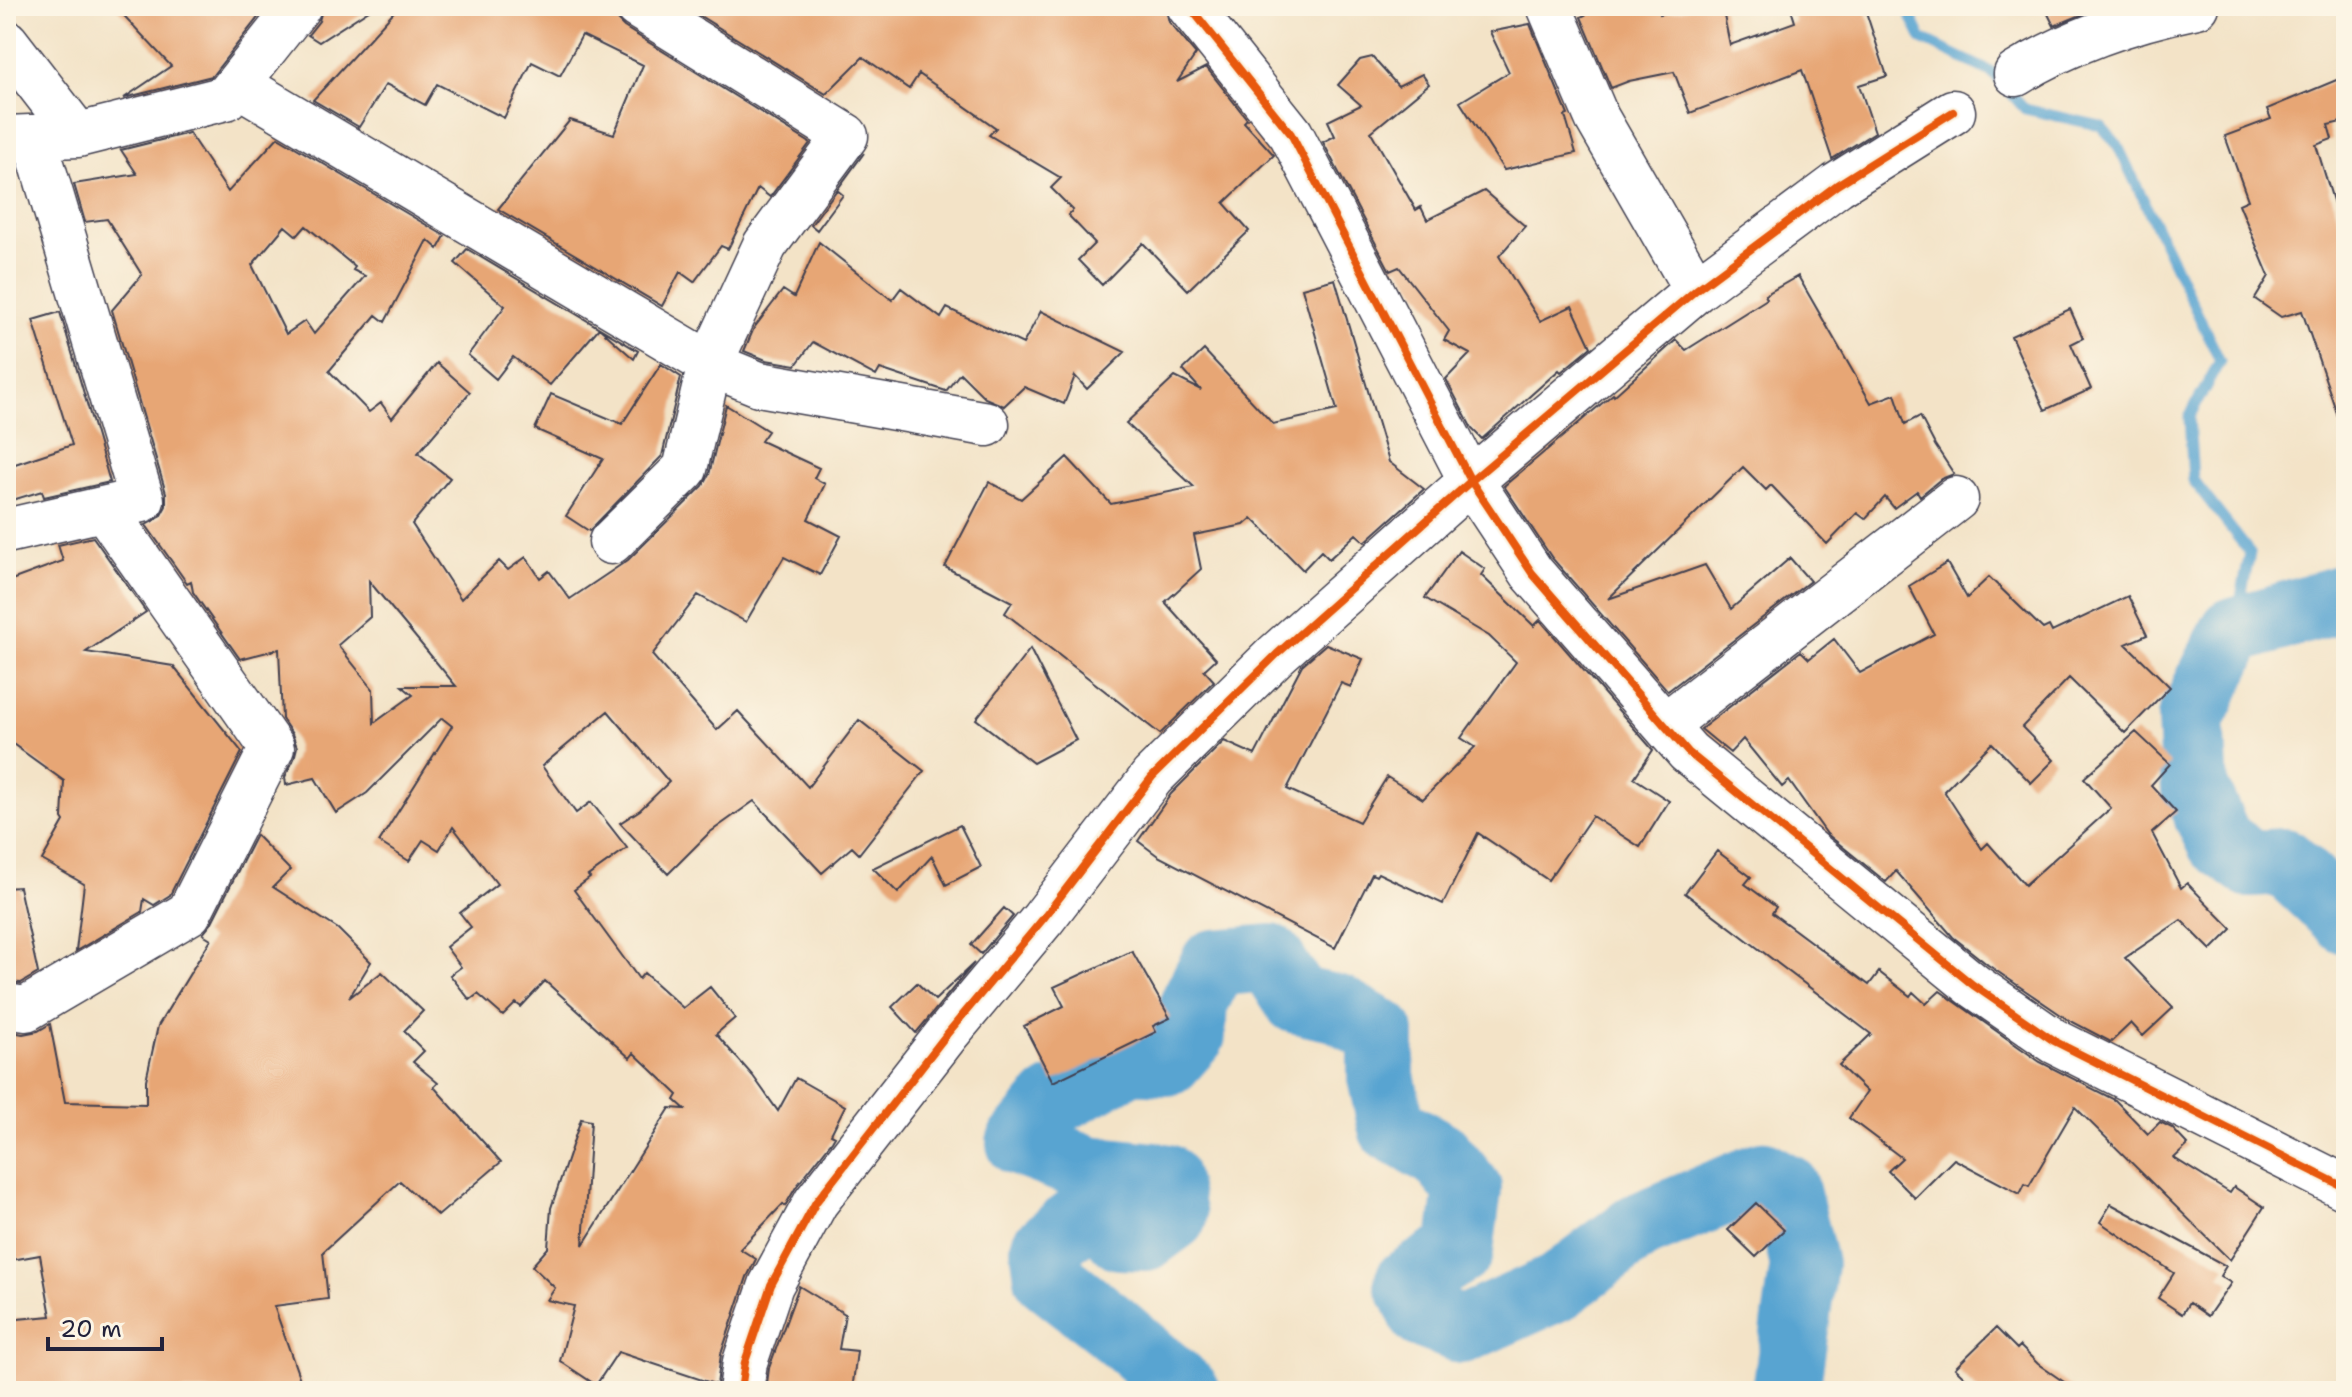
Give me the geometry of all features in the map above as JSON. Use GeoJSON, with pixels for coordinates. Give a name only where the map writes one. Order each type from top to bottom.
{"type":"FeatureCollection","features":[{"type":"Feature","properties":{"kind":"street"},"geometry":{"type":"LineString","coordinates":[[611,542],[685,469],[710,364],[765,245],[846,136],[637,6]]}},
{"type":"Feature","properties":{"kind":"street"},"geometry":{"type":"LineString","coordinates":[[1189,6],[1291,134],[1471,481],[1532,573],[1688,752],[1962,976],[2054,1041],[2346,1188]]}},
{"type":"Feature","properties":{"kind":"street"},"geometry":{"type":"LineString","coordinates":[[1549,6],[1597,118],[1696,290]]}},
{"type":"Feature","properties":{"kind":"street"},"geometry":{"type":"LineString","coordinates":[[2016,74],[2050,53],[2149,11],[2197,6]]}},
{"type":"Feature","properties":{"kind":"street"},"geometry":{"type":"LineString","coordinates":[[6,531],[142,500],[20,137],[78,135],[226,98],[239,85],[293,8]]}},
{"type":"Feature","properties":{"kind":"street"},"geometry":{"type":"LineString","coordinates":[[6,42],[78,135]]}},
{"type":"Feature","properties":{"kind":"street"},"geometry":{"type":"LineString","coordinates":[[239,85],[710,364],[759,384],[987,424]]}},
{"type":"Feature","properties":{"kind":"street"},"geometry":{"type":"LineString","coordinates":[[741,1391],[745,1362],[771,1285],[816,1202],[947,1034],[1043,919],[1152,777],[1277,654],[1471,481],[1696,290],[1837,185],[1953,112]]}},
{"type":"Feature","properties":{"kind":"street"},"geometry":{"type":"LineString","coordinates":[[1665,725],[1956,499]]}},
{"type":"Feature","properties":{"kind":"street"},"geometry":{"type":"LineString","coordinates":[[6,1006],[26,1009],[189,913],[272,748],[104,509]]}},
{"type":"Feature","properties":{"kind":"building"},"geometry":{"type":"Polygon","coordinates":[[[115,6],[267,6],[212,76],[124,98],[171,66],[115,6]]]}},
{"type":"Feature","properties":{"kind":"building"},"geometry":{"type":"Polygon","coordinates":[[[323,6],[375,6],[319,42],[308,35],[319,21],[323,6]]]}},
{"type":"Feature","properties":{"kind":"building"},"geometry":{"type":"Polygon","coordinates":[[[399,6],[612,6],[615,18],[624,27],[810,143],[770,197],[758,188],[728,249],[721,246],[694,282],[680,272],[662,306],[498,209],[570,120],[614,134],[643,65],[582,35],[560,76],[532,62],[504,118],[437,84],[425,105],[386,84],[359,127],[313,100],[399,6]]]}},
{"type":"Feature","properties":{"kind":"building"},"geometry":{"type":"Polygon","coordinates":[[[684,6],[1165,6],[1169,22],[1196,54],[1177,82],[1206,67],[1247,119],[1244,122],[1274,155],[1224,203],[1249,231],[1188,290],[1143,243],[1102,285],[1078,260],[1095,243],[1068,215],[1073,210],[1051,188],[1061,178],[989,135],[996,128],[919,74],[909,89],[863,57],[826,94],[684,6]]]}},
{"type":"Feature","properties":{"kind":"building"},"geometry":{"type":"Polygon","coordinates":[[[1602,6],[1658,6],[1660,14],[1701,6],[1722,6],[1730,45],[1795,22],[1790,6],[1864,6],[1887,76],[1859,85],[1875,132],[1832,159],[1802,70],[1690,113],[1674,72],[1611,88],[1581,17],[1602,6]]]}},
{"type":"Feature","properties":{"kind":"building"},"geometry":{"type":"Polygon","coordinates":[[[2066,6],[2103,6],[2054,26],[2048,14],[2066,6]]]}},
{"type":"Feature","properties":{"kind":"building"},"geometry":{"type":"Polygon","coordinates":[[[1530,24],[1568,115],[1565,116],[1576,153],[1504,170],[1460,102],[1509,72],[1490,32],[1530,24]]]}},
{"type":"Feature","properties":{"kind":"building"},"geometry":{"type":"Polygon","coordinates":[[[1372,57],[1398,86],[1422,74],[1429,84],[1371,132],[1416,210],[1421,207],[1427,220],[1484,191],[1525,226],[1499,256],[1540,321],[1572,306],[1591,347],[1561,372],[1559,370],[1482,439],[1472,429],[1446,379],[1470,354],[1444,340],[1449,331],[1399,267],[1390,271],[1323,142],[1335,136],[1328,121],[1361,105],[1338,85],[1360,60],[1372,57]]]}},
{"type":"Feature","properties":{"kind":"building"},"geometry":{"type":"Polygon","coordinates":[[[2346,76],[2346,121],[2328,125],[2332,139],[2316,145],[2346,243],[2346,424],[2341,425],[2302,311],[2281,317],[2255,299],[2269,276],[2239,204],[2248,200],[2225,136],[2271,119],[2267,109],[2346,76]]]}},
{"type":"Feature","properties":{"kind":"building"},"geometry":{"type":"Polygon","coordinates":[[[189,133],[228,192],[278,137],[445,236],[438,249],[428,240],[385,322],[376,315],[329,371],[369,412],[381,403],[392,418],[437,363],[470,392],[418,453],[450,478],[412,524],[461,599],[499,561],[508,570],[526,557],[540,578],[549,571],[570,599],[628,560],[703,486],[709,475],[726,405],[768,431],[761,441],[819,468],[814,478],[825,484],[808,519],[841,536],[820,575],[784,557],[746,622],[698,595],[652,655],[717,730],[738,711],[808,787],[859,720],[924,771],[859,854],[852,847],[822,873],[754,801],[709,833],[668,874],[620,823],[640,810],[669,782],[608,711],[542,766],[576,813],[591,802],[627,848],[574,890],[639,979],[644,973],[683,1008],[710,987],[735,1018],[716,1034],[753,1076],[778,1111],[796,1078],[845,1106],[831,1134],[835,1136],[832,1141],[785,1206],[783,1204],[740,1249],[756,1259],[721,1354],[717,1385],[618,1352],[596,1385],[560,1361],[574,1306],[547,1300],[555,1288],[532,1266],[548,1248],[551,1208],[581,1119],[591,1121],[583,1245],[670,1108],[685,1109],[675,1100],[678,1095],[634,1053],[630,1058],[545,981],[521,1007],[516,1003],[503,1016],[478,994],[470,1000],[450,975],[461,967],[446,947],[471,927],[460,913],[497,884],[453,827],[439,850],[423,840],[409,861],[379,842],[452,726],[442,718],[367,793],[336,813],[315,778],[286,785],[285,777],[297,747],[282,719],[279,649],[240,659],[193,592],[191,581],[187,583],[146,525],[160,517],[166,506],[166,493],[112,310],[142,275],[107,219],[85,222],[74,184],[137,174],[121,150],[189,133]],[[285,226],[252,265],[286,334],[305,321],[314,334],[365,276],[353,270],[355,267],[306,226],[297,236],[285,226]],[[369,581],[370,617],[338,645],[373,689],[374,723],[413,695],[402,686],[456,686],[369,581]]]}},
{"type":"Feature","properties":{"kind":"building"},"geometry":{"type":"Polygon","coordinates":[[[864,153],[837,190],[843,195],[817,230],[811,225],[864,153]]]}},
{"type":"Feature","properties":{"kind":"building"},"geometry":{"type":"Polygon","coordinates":[[[819,242],[892,300],[901,288],[941,318],[947,308],[1023,344],[1041,311],[1125,352],[1087,389],[1075,376],[1064,404],[1024,387],[1004,406],[985,398],[960,373],[946,391],[880,369],[876,376],[813,342],[796,365],[766,360],[744,351],[754,328],[783,290],[794,297],[819,242]]]}},
{"type":"Feature","properties":{"kind":"building"},"geometry":{"type":"Polygon","coordinates":[[[467,249],[638,351],[634,359],[599,328],[550,385],[513,357],[496,379],[468,355],[505,306],[455,263],[467,249]]]}},
{"type":"Feature","properties":{"kind":"building"},"geometry":{"type":"Polygon","coordinates":[[[1798,276],[1871,403],[1895,394],[1905,424],[1920,416],[1954,474],[1941,479],[1920,496],[1917,491],[1894,508],[1885,497],[1865,519],[1857,513],[1827,544],[1771,485],[1766,490],[1743,467],[1608,599],[1705,565],[1731,609],[1790,558],[1810,581],[1668,691],[1552,558],[1504,486],[1614,396],[1676,340],[1686,350],[1798,276]]]}},
{"type":"Feature","properties":{"kind":"building"},"geometry":{"type":"Polygon","coordinates":[[[1335,279],[1389,462],[1424,489],[1365,542],[1356,534],[1329,559],[1321,551],[1303,570],[1252,518],[1244,525],[1194,535],[1201,569],[1165,602],[1216,659],[1204,670],[1214,681],[1160,734],[1005,613],[1012,602],[945,567],[989,482],[1021,499],[1067,457],[1111,504],[1194,487],[1126,423],[1175,377],[1201,390],[1183,370],[1204,350],[1273,424],[1337,410],[1302,288],[1335,279]]]}},
{"type":"Feature","properties":{"kind":"building"},"geometry":{"type":"Polygon","coordinates":[[[2070,309],[2083,338],[2071,344],[2091,389],[2045,410],[2011,336],[2070,309]]]}},
{"type":"Feature","properties":{"kind":"building"},"geometry":{"type":"Polygon","coordinates":[[[60,312],[110,482],[44,497],[42,491],[6,502],[6,467],[72,445],[33,320],[60,312]]]}},
{"type":"Feature","properties":{"kind":"building"},"geometry":{"type":"Polygon","coordinates":[[[661,364],[681,377],[662,456],[589,531],[566,516],[603,459],[535,429],[551,394],[622,424],[661,364]]]}},
{"type":"Feature","properties":{"kind":"building"},"geometry":{"type":"Polygon","coordinates":[[[93,537],[146,612],[86,652],[173,666],[242,752],[170,895],[154,905],[144,899],[142,912],[76,951],[84,884],[42,860],[64,821],[64,781],[6,739],[6,582],[63,561],[58,545],[93,537]]]}},
{"type":"Feature","properties":{"kind":"building"},"geometry":{"type":"Polygon","coordinates":[[[1459,551],[1485,569],[1481,575],[1534,626],[1540,620],[1653,750],[1634,778],[1669,801],[1640,847],[1592,816],[1548,880],[1478,833],[1443,904],[1378,873],[1376,876],[1372,874],[1335,948],[1158,856],[1138,841],[1171,794],[1224,741],[1255,755],[1302,665],[1326,644],[1363,659],[1351,687],[1341,683],[1287,789],[1359,822],[1387,777],[1423,799],[1475,747],[1461,738],[1516,662],[1489,636],[1425,598],[1459,551]]]}},
{"type":"Feature","properties":{"kind":"building"},"geometry":{"type":"Polygon","coordinates":[[[1947,563],[1967,598],[1989,577],[2043,629],[2049,626],[2052,632],[2128,596],[2147,635],[2126,644],[2170,687],[2125,733],[2069,678],[2022,727],[2054,760],[2031,783],[1992,743],[1944,791],[1982,849],[1988,843],[2025,885],[2111,808],[2084,778],[2136,732],[2170,764],[2151,785],[2176,812],[2152,833],[2181,888],[2187,883],[2232,929],[2211,950],[2181,920],[2125,958],[2173,1008],[2143,1036],[2131,1023],[2111,1042],[2067,1019],[1988,965],[1953,937],[1896,871],[1886,882],[1827,834],[1789,781],[1782,787],[1743,739],[1730,753],[1701,729],[1801,651],[1809,659],[1834,639],[1860,673],[1934,634],[1909,586],[1947,563]]]}},
{"type":"Feature","properties":{"kind":"building"},"geometry":{"type":"Polygon","coordinates":[[[1030,649],[1076,740],[1033,763],[976,719],[1030,649]]]}},
{"type":"Feature","properties":{"kind":"building"},"geometry":{"type":"Polygon","coordinates":[[[960,825],[981,867],[946,885],[932,856],[898,893],[873,868],[960,825]]]}},
{"type":"Feature","properties":{"kind":"building"},"geometry":{"type":"Polygon","coordinates":[[[256,835],[290,870],[273,887],[338,929],[371,962],[349,998],[382,972],[423,1011],[404,1031],[424,1051],[413,1062],[438,1083],[434,1087],[501,1162],[438,1216],[400,1181],[323,1252],[328,1299],[274,1306],[304,1391],[6,1391],[6,1320],[51,1316],[40,1255],[6,1261],[6,1031],[23,1034],[50,1024],[65,1102],[146,1104],[146,1080],[158,1026],[211,939],[203,934],[256,835]]]}},
{"type":"Feature","properties":{"kind":"building"},"geometry":{"type":"Polygon","coordinates":[[[1717,851],[1751,877],[1745,884],[1776,907],[1772,913],[1869,985],[1879,972],[1910,996],[1913,992],[1926,1004],[1940,991],[2040,1062],[2115,1100],[2148,1134],[2160,1122],[2172,1128],[2188,1145],[2174,1158],[2230,1193],[2234,1187],[2264,1207],[2230,1260],[2075,1107],[2029,1186],[2025,1184],[2020,1194],[1954,1159],[1915,1198],[1888,1171],[1902,1158],[1849,1118],[1867,1092],[1839,1065],[1871,1034],[1685,893],[1717,851]]]}},
{"type":"Feature","properties":{"kind":"building"},"geometry":{"type":"Polygon","coordinates":[[[19,887],[38,973],[21,983],[6,982],[6,888],[19,887]]]}},
{"type":"Feature","properties":{"kind":"building"},"geometry":{"type":"Polygon","coordinates":[[[1004,908],[1013,916],[981,954],[971,945],[1004,908]]]}},
{"type":"Feature","properties":{"kind":"building"},"geometry":{"type":"Polygon","coordinates":[[[1132,951],[1170,1018],[1153,1026],[1156,1032],[1053,1082],[1024,1026],[1064,1006],[1054,987],[1132,951]]]}},
{"type":"Feature","properties":{"kind":"building"},"geometry":{"type":"Polygon","coordinates":[[[974,963],[916,1033],[892,1007],[917,983],[935,1000],[974,963]]]}},
{"type":"Feature","properties":{"kind":"building"},"geometry":{"type":"Polygon","coordinates":[[[1756,1203],[1784,1230],[1756,1257],[1728,1230],[1756,1203]]]}},
{"type":"Feature","properties":{"kind":"building"},"geometry":{"type":"Polygon","coordinates":[[[2111,1204],[2226,1266],[2220,1276],[2231,1283],[2208,1316],[2189,1303],[2182,1314],[2158,1298],[2174,1273],[2100,1222],[2111,1204]]]}},
{"type":"Feature","properties":{"kind":"building"},"geometry":{"type":"Polygon","coordinates":[[[799,1286],[845,1314],[839,1349],[857,1351],[852,1391],[766,1391],[769,1368],[799,1286]]]}},
{"type":"Feature","properties":{"kind":"building"},"geometry":{"type":"Polygon","coordinates":[[[1996,1328],[2017,1349],[2020,1346],[2038,1364],[2077,1391],[1979,1391],[1955,1368],[1996,1328]]]}},
{"type":"Feature","properties":{"kind":"waterway"},"geometry":{"type":"LineString","coordinates":[[1906,6],[1922,39],[1993,73],[2025,109],[2101,126],[2117,144],[2220,361],[2189,417],[2193,480],[2250,553],[2234,631]]}},
{"type":"Feature","properties":{"kind":"waterway"},"geometry":{"type":"LineString","coordinates":[[2346,597],[2234,631],[2191,719],[2195,789],[2220,842],[2251,864],[2284,862],[2346,920]]}},
{"type":"Feature","properties":{"kind":"waterway"},"geometry":{"type":"LineString","coordinates":[[1186,1391],[1048,1277],[1044,1248],[1073,1224],[1101,1214],[1120,1236],[1146,1237],[1173,1217],[1164,1177],[1089,1169],[1020,1143],[1053,1103],[1131,1060],[1168,1062],[1192,1035],[1194,1003],[1214,963],[1270,958],[1297,1000],[1339,1009],[1381,1033],[1381,1077],[1392,1128],[1440,1155],[1468,1189],[1460,1250],[1408,1282],[1423,1315],[1462,1330],[1558,1287],[1638,1227],[1763,1175],[1785,1187],[1804,1264],[1786,1391]]}},
{"type":"Feature","properties":{"kind":"cycle path"},"geometry":{"type":"LineString","coordinates":[[1189,6],[1291,134],[1471,481],[1532,573],[1688,752],[1973,985],[2054,1041],[2346,1188]]}},
{"type":"Feature","properties":{"kind":"cycle path"},"geometry":{"type":"LineString","coordinates":[[741,1391],[745,1362],[771,1285],[816,1202],[947,1034],[1043,919],[1152,777],[1277,654],[1471,481],[1696,290],[1837,185],[1953,112]]}}]}
